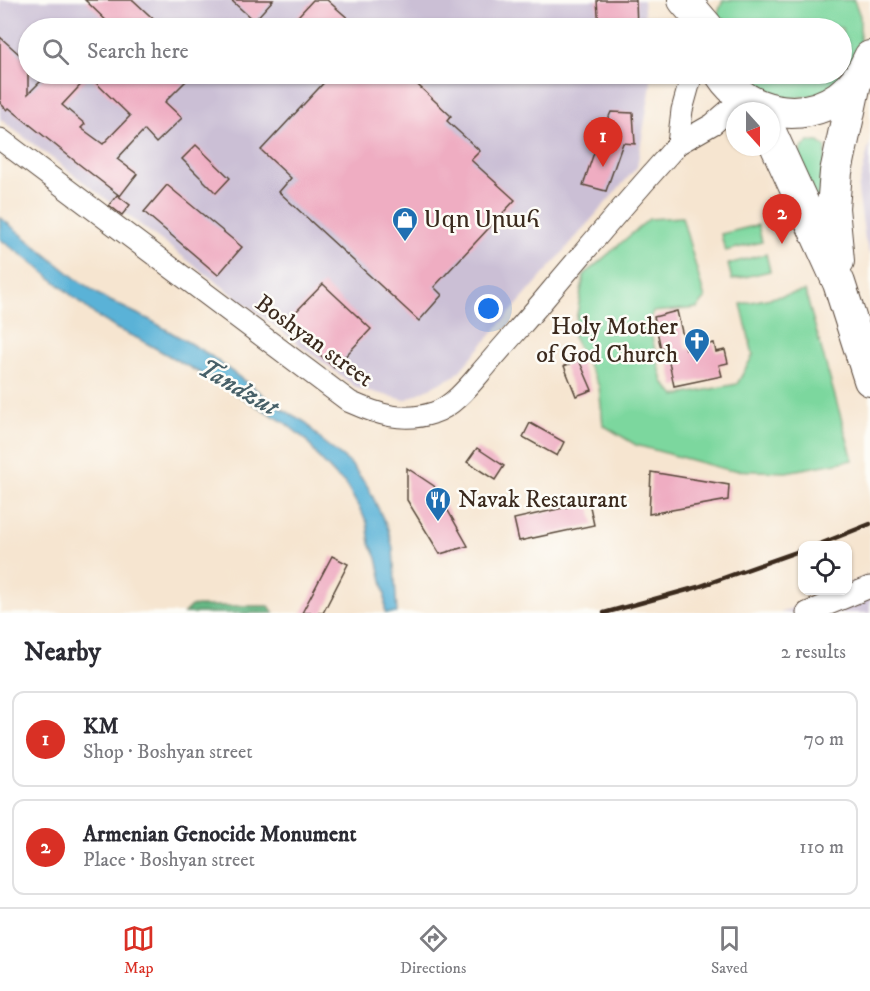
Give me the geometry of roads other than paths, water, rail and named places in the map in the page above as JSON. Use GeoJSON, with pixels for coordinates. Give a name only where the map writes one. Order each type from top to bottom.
{"type":"FeatureCollection","features":[{"type":"Feature","properties":{"kind":"highway"},"geometry":{"type":"LineString","coordinates":[[684,0],[709,18]]}},
{"type":"Feature","properties":{"kind":"highway"},"geometry":{"type":"LineString","coordinates":[[852,82],[862,70]]}},
{"type":"Feature","properties":{"kind":"highway"},"geometry":{"type":"LineString","coordinates":[[840,283],[833,208],[837,172],[862,70]]}},
{"type":"Feature","properties":{"kind":"highway"},"geometry":{"type":"LineString","coordinates":[[729,84],[751,102]]}},
{"type":"Feature","properties":{"kind":"highway"},"geometry":{"type":"LineString","coordinates":[[780,111],[800,112],[820,107],[839,97],[850,84]]}},
{"type":"Feature","properties":{"kind":"highway"},"geometry":{"type":"LineString","coordinates":[[780,153],[840,283],[870,381]]}},
{"type":"Feature","properties":{"kind":"street"},"geometry":{"type":"LineString","coordinates":[[678,144],[682,110],[689,84]]}},
{"type":"Feature","properties":{"kind":"street","name":"Boshyan street"},"geometry":{"type":"LineString","coordinates":[[0,139],[350,402],[372,412],[392,417],[412,418],[435,413],[466,388],[678,144],[713,124],[726,113]]}},
{"type":"Feature","properties":{"kind":"street"},"geometry":{"type":"LineString","coordinates":[[807,613],[870,587]]}},
{"type":"Feature","properties":{"kind":"water","name":"Tandzut"},"geometry":{"type":"Polygon","coordinates":[[[0,217],[75,278],[104,298],[150,320],[208,354],[282,409],[305,422],[323,442],[350,463],[368,487],[388,529],[393,548],[397,613],[385,613],[385,594],[377,558],[370,543],[367,522],[345,483],[319,458],[306,440],[284,422],[95,315],[0,239],[0,217]]]}},
{"type":"Feature","properties":{"kind":"railway"},"geometry":{"type":"LineString","coordinates":[[828,541],[870,524]]}},
{"type":"Feature","properties":{"kind":"railway"},"geometry":{"type":"LineString","coordinates":[[604,613],[698,587],[798,551]]}},
{"type":"Feature","properties":{"kind":"place","name":"KM"},"geometry":{"type":"Point","coordinates":[603,167]}},
{"type":"Feature","properties":{"kind":"place","name":"Սգո Սրահ"},"geometry":{"type":"Point","coordinates":[405,243]}},
{"type":"Feature","properties":{"kind":"place","name":"Armenian Genocide Monument"},"geometry":{"type":"Point","coordinates":[782,244]}},
{"type":"Feature","properties":{"kind":"place","name":"Holy Mother of God Church"},"geometry":{"type":"Point","coordinates":[697,364]}},
{"type":"Feature","properties":{"kind":"place","name":"Navak Restaurant"},"geometry":{"type":"Point","coordinates":[438,523]}}]}
